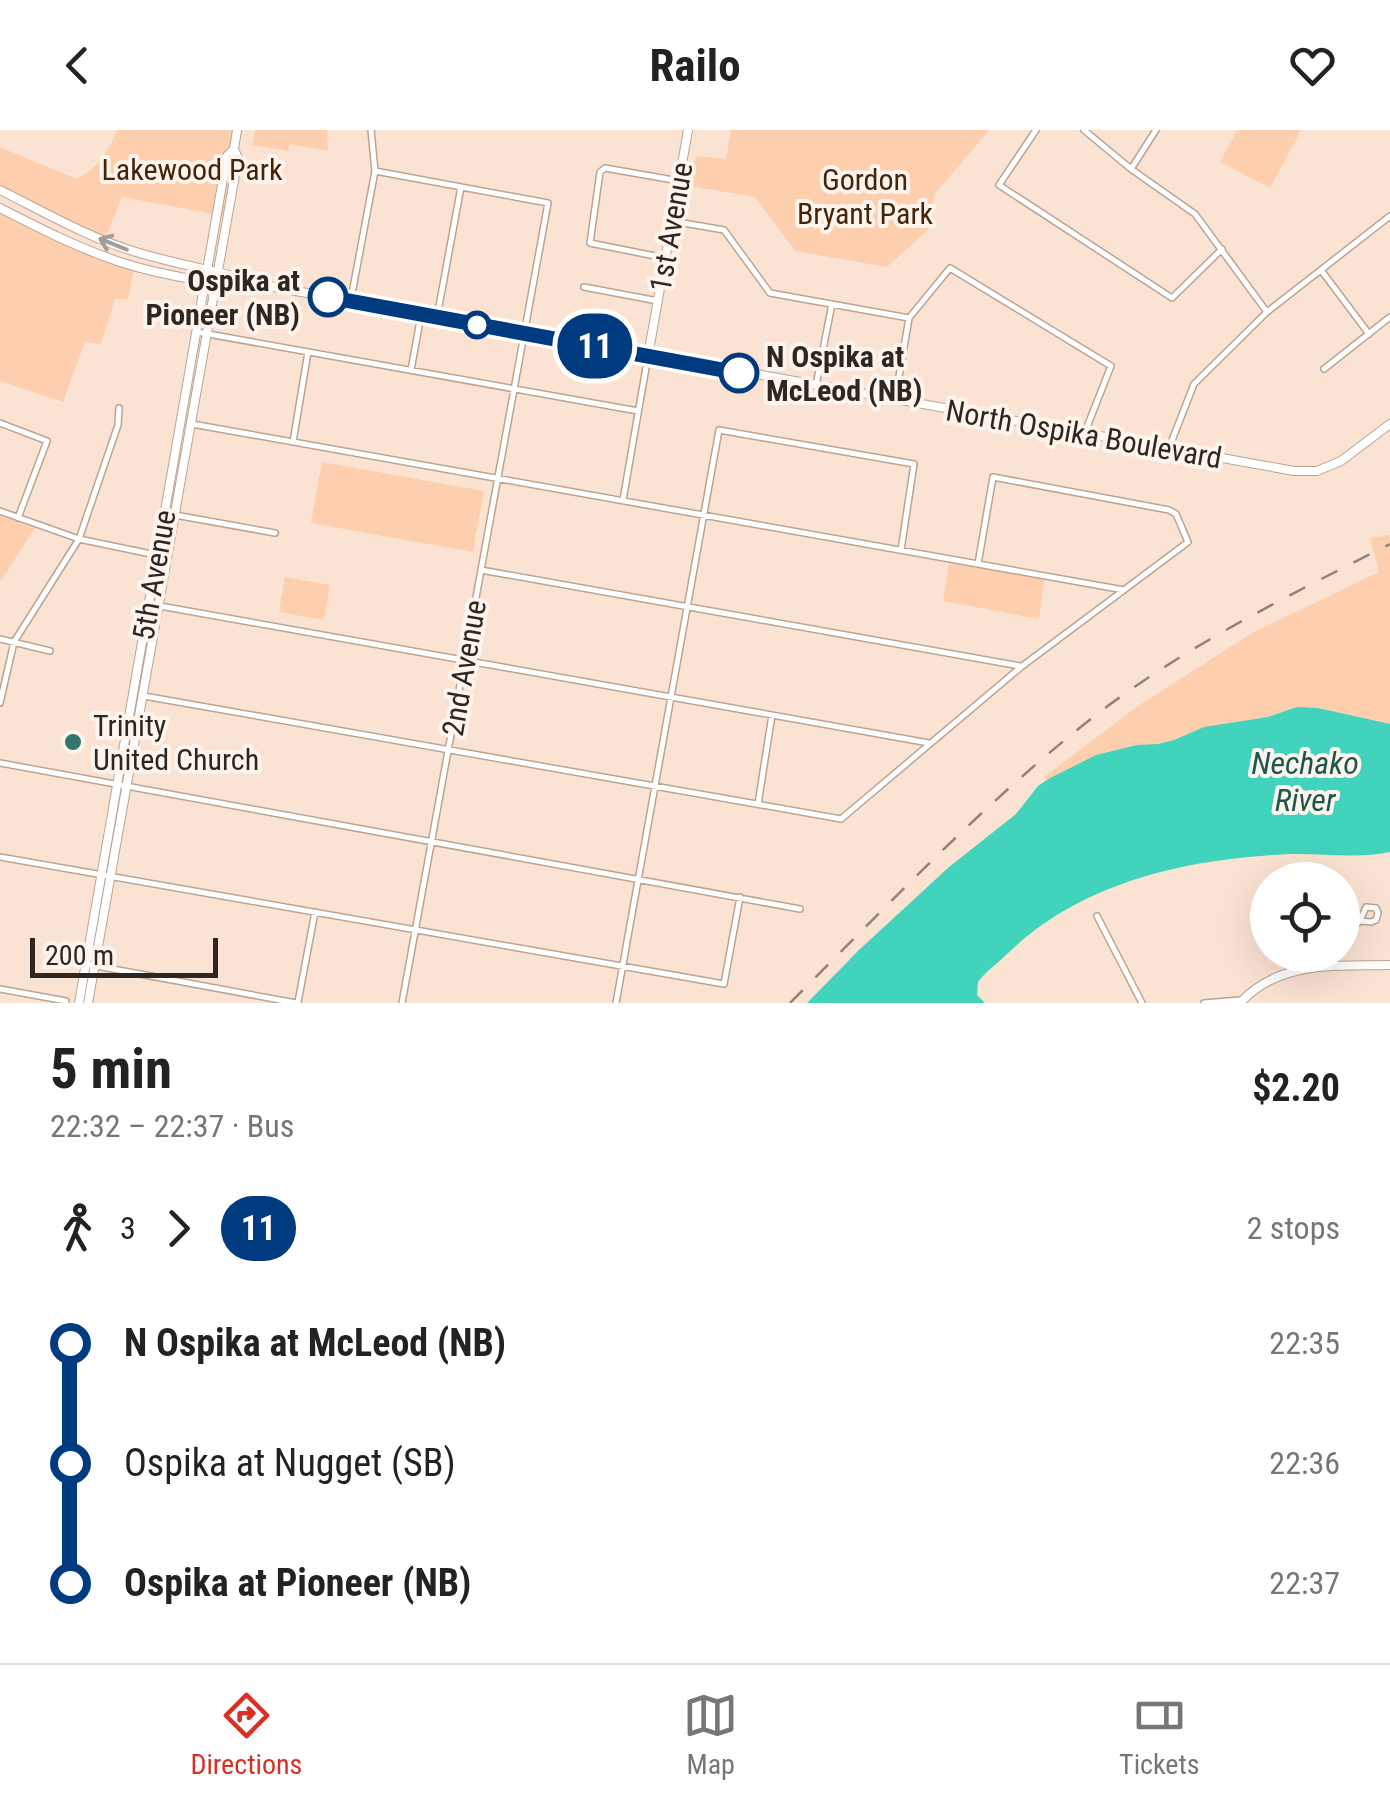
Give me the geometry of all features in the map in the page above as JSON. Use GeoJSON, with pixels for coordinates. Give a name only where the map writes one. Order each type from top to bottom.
{"type":"FeatureCollection","features":[{"type":"Feature","properties":{"kind":"main road","name":"5th Avenue"},"geometry":{"type":"LineString","coordinates":[[79,1003],[90,965],[170,514],[211,276],[212,242],[228,156],[234,149],[237,130]]}},
{"type":"Feature","properties":{"kind":"main road","name":"1st Avenue"},"geometry":{"type":"LineString","coordinates":[[648,356],[688,130]]}},
{"type":"Feature","properties":{"kind":"main road","name":"5th Avenue"},"geometry":{"type":"LineString","coordinates":[[211,276],[221,248],[238,158],[234,149]]}},
{"type":"Feature","properties":{"kind":"main road"},"geometry":{"type":"LineString","coordinates":[[0,190],[116,246],[211,276]]}},
{"type":"Feature","properties":{"kind":"main road"},"geometry":{"type":"LineString","coordinates":[[0,208],[134,266],[184,276],[211,276]]}},
{"type":"Feature","properties":{"kind":"main road"},"geometry":{"type":"LineString","coordinates":[[186,265],[201,259],[212,242]]}},
{"type":"Feature","properties":{"kind":"main road"},"geometry":{"type":"LineString","coordinates":[[184,276],[197,288],[206,308],[237,281],[221,248]]}},
{"type":"Feature","properties":{"kind":"main road","name":"North Ospika Boulevard"},"geometry":{"type":"LineString","coordinates":[[211,276],[1294,471],[1317,471],[1342,461],[1390,424]]}},
{"type":"Feature","properties":{"kind":"main road","name":"5th Avenue"},"geometry":{"type":"LineString","coordinates":[[88,1003],[90,965]]}},
{"type":"Feature","properties":{"kind":"main road"},"geometry":{"type":"LineString","coordinates":[[1360,966],[1390,965]]}},
{"type":"Feature","properties":{"kind":"main road"},"geometry":{"type":"LineString","coordinates":[[1241,1001],[1253,989],[1292,972]]}},
{"type":"Feature","properties":{"kind":"street"},"geometry":{"type":"LineString","coordinates":[[350,302],[375,172],[371,130]]}},
{"type":"Feature","properties":{"kind":"street"},"geometry":{"type":"LineString","coordinates":[[1036,130],[999,186],[1172,298],[1222,250]]}},
{"type":"Feature","properties":{"kind":"street"},"geometry":{"type":"LineString","coordinates":[[1084,130],[1195,214],[1268,312]]}},
{"type":"Feature","properties":{"kind":"street"},"geometry":{"type":"LineString","coordinates":[[1132,169],[1156,130]]}},
{"type":"Feature","properties":{"kind":"street"},"geometry":{"type":"LineString","coordinates":[[666,258],[590,243],[600,172],[606,168],[679,182]]}},
{"type":"Feature","properties":{"kind":"street"},"geometry":{"type":"LineString","coordinates":[[375,172],[461,187],[436,318]]}},
{"type":"Feature","properties":{"kind":"street","name":"2nd Avenue"},"geometry":{"type":"LineString","coordinates":[[402,1003],[548,203],[461,187]]}},
{"type":"Feature","properties":{"kind":"street"},"geometry":{"type":"LineString","coordinates":[[1169,449],[1194,384],[1268,312],[1390,216]]}},
{"type":"Feature","properties":{"kind":"street"},"geometry":{"type":"LineString","coordinates":[[672,220],[724,230],[770,293],[909,318]]}},
{"type":"Feature","properties":{"kind":"street"},"geometry":{"type":"LineString","coordinates":[[895,400],[909,318],[950,268],[1111,366],[1084,434]]}},
{"type":"Feature","properties":{"kind":"street"},"geometry":{"type":"LineString","coordinates":[[1321,270],[1368,334]]}},
{"type":"Feature","properties":{"kind":"street"},"geometry":{"type":"LineString","coordinates":[[584,287],[658,300]]}},
{"type":"Feature","properties":{"kind":"street"},"geometry":{"type":"LineString","coordinates":[[816,386],[832,304]]}},
{"type":"Feature","properties":{"kind":"street"},"geometry":{"type":"LineString","coordinates":[[410,370],[422,315]]}},
{"type":"Feature","properties":{"kind":"street"},"geometry":{"type":"LineString","coordinates":[[1324,370],[1390,317]]}},
{"type":"Feature","properties":{"kind":"street"},"geometry":{"type":"LineString","coordinates":[[201,333],[638,411]]}},
{"type":"Feature","properties":{"kind":"street"},"geometry":{"type":"LineString","coordinates":[[293,442],[308,352]]}},
{"type":"Feature","properties":{"kind":"street","name":"1st Avenue"},"geometry":{"type":"LineString","coordinates":[[623,500],[648,356]]}},
{"type":"Feature","properties":{"kind":"street"},"geometry":{"type":"LineString","coordinates":[[0,703],[14,642],[79,539],[118,425],[119,408]]}},
{"type":"Feature","properties":{"kind":"street"},"geometry":{"type":"LineString","coordinates":[[0,423],[47,441],[18,518]]}},
{"type":"Feature","properties":{"kind":"street"},"geometry":{"type":"LineString","coordinates":[[185,423],[1124,590]]}},
{"type":"Feature","properties":{"kind":"street"},"geometry":{"type":"LineString","coordinates":[[616,1003],[719,430],[914,464],[900,550]]}},
{"type":"Feature","properties":{"kind":"street"},"geometry":{"type":"LineString","coordinates":[[137,695],[841,819],[1021,667],[1188,542],[1173,511],[993,477],[978,564]]}},
{"type":"Feature","properties":{"kind":"street"},"geometry":{"type":"LineString","coordinates":[[0,511],[79,539],[162,556]]}},
{"type":"Feature","properties":{"kind":"street"},"geometry":{"type":"LineString","coordinates":[[170,514],[275,533]]}},
{"type":"Feature","properties":{"kind":"street"},"geometry":{"type":"LineString","coordinates":[[482,570],[1021,667]]}},
{"type":"Feature","properties":{"kind":"street"},"geometry":{"type":"LineString","coordinates":[[153,605],[930,744]]}},
{"type":"Feature","properties":{"kind":"street"},"geometry":{"type":"LineString","coordinates":[[0,639],[50,651]]}},
{"type":"Feature","properties":{"kind":"street"},"geometry":{"type":"LineString","coordinates":[[758,804],[772,715]]}},
{"type":"Feature","properties":{"kind":"street"},"geometry":{"type":"LineString","coordinates":[[0,762],[800,908]]}},
{"type":"Feature","properties":{"kind":"street"},"geometry":{"type":"LineString","coordinates":[[0,857],[724,984],[740,898]]}},
{"type":"Feature","properties":{"kind":"street"},"geometry":{"type":"LineString","coordinates":[[90,965],[297,1003],[315,912]]}},
{"type":"Feature","properties":{"kind":"street"},"geometry":{"type":"LineString","coordinates":[[1097,916],[1142,1003]]}},
{"type":"Feature","properties":{"kind":"street"},"geometry":{"type":"LineString","coordinates":[[0,988],[66,1001]]}},
{"type":"Feature","properties":{"kind":"street"},"geometry":{"type":"LineString","coordinates":[[1204,1003],[1241,1001]]}},
{"type":"Feature","properties":{"kind":"green space","name":"Lakewood Park"},"geometry":{"type":"Polygon","coordinates":[[[117,130],[239,130],[224,216],[122,197],[103,244],[0,191],[0,147],[77,179],[102,158],[117,130]]]}},
{"type":"Feature","properties":{"kind":"green space"},"geometry":{"type":"Polygon","coordinates":[[[255,130],[327,130],[328,151],[290,144],[288,151],[252,145],[255,130]]]}},
{"type":"Feature","properties":{"kind":"green space","name":"Gordon Bryant Park"},"geometry":{"type":"Polygon","coordinates":[[[731,130],[989,130],[934,195],[929,229],[887,267],[795,251],[755,197],[689,186],[696,156],[726,159],[731,130]]]}},
{"type":"Feature","properties":{"kind":"green space"},"geometry":{"type":"Polygon","coordinates":[[[1237,130],[1301,130],[1270,188],[1220,162],[1237,130]]]}},
{"type":"Feature","properties":{"kind":"green space"},"geometry":{"type":"Polygon","coordinates":[[[0,209],[70,245],[134,270],[128,299],[115,299],[101,344],[85,342],[63,402],[0,381],[0,209]]]}},
{"type":"Feature","properties":{"kind":"green space"},"geometry":{"type":"Polygon","coordinates":[[[322,462],[484,491],[473,552],[311,523],[322,462]]]}},
{"type":"Feature","properties":{"kind":"green space"},"geometry":{"type":"Polygon","coordinates":[[[0,515],[35,528],[0,582],[0,515]]]}},
{"type":"Feature","properties":{"kind":"green space"},"geometry":{"type":"Polygon","coordinates":[[[1390,535],[1390,749],[1053,790],[1044,777],[1138,706],[1252,633],[1379,572],[1370,538],[1390,535]]]}},
{"type":"Feature","properties":{"kind":"green space"},"geometry":{"type":"Polygon","coordinates":[[[949,563],[1044,579],[1039,619],[943,601],[949,563]]]}},
{"type":"Feature","properties":{"kind":"green space"},"geometry":{"type":"Polygon","coordinates":[[[285,577],[330,585],[324,620],[279,612],[285,577]]]}},
{"type":"Feature","properties":{"kind":"water","name":"Nechako River"},"geometry":{"type":"Polygon","coordinates":[[[1297,707],[1390,724],[1390,852],[1290,854],[1213,861],[1102,892],[1036,930],[988,971],[978,982],[977,995],[985,1003],[807,1003],[859,950],[949,867],[1016,814],[1038,786],[1050,778],[1096,755],[1158,744],[1204,727],[1268,717],[1297,707]]]}},
{"type":"Feature","properties":{"kind":"railway"},"geometry":{"type":"LineString","coordinates":[[790,1003],[969,826],[1082,726],[1192,650],[1390,544]]}},
{"type":"Feature","properties":{"kind":"bus line","name":"11"},"geometry":{"type":"LineString","coordinates":[[328,297],[739,373]]}},
{"type":"Feature","properties":{"kind":"place","name":"Ospika at Pioneer (NB)"},"geometry":{"type":"Point","coordinates":[328,297]}},
{"type":"Feature","properties":{"kind":"place","name":"N Ospika at McLeod (NB)"},"geometry":{"type":"Point","coordinates":[739,373]}},
{"type":"Feature","properties":{"kind":"place","name":"Trinity United Church"},"geometry":{"type":"Point","coordinates":[73,742]}}]}
